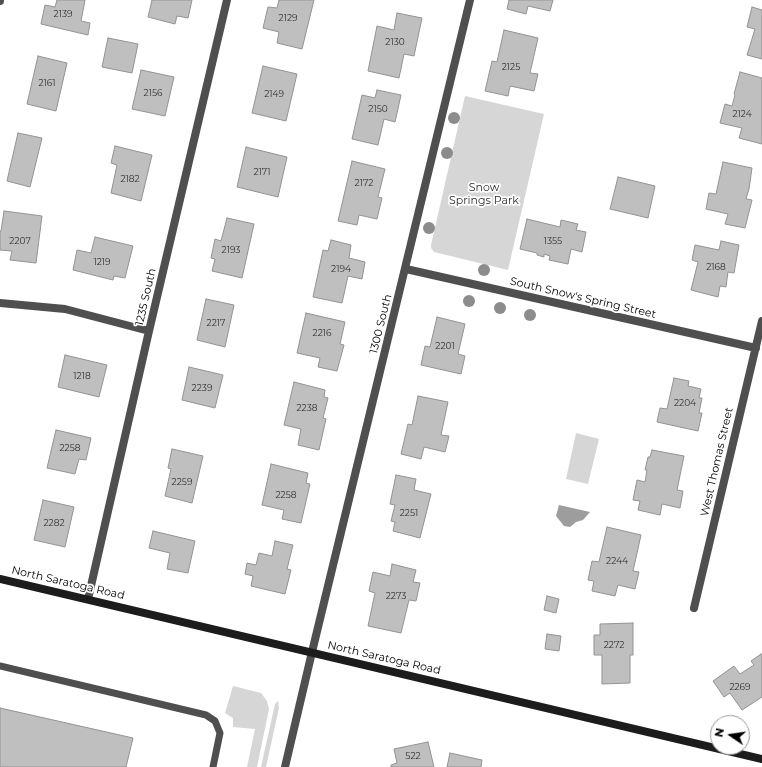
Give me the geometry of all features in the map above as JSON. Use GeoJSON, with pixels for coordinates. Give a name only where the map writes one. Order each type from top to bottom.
{"type":"FeatureCollection","features":[{"type":"Feature","properties":{"kind":"main road","name":"North Saratoga Road"},"geometry":{"type":"LineString","coordinates":[[0,578],[762,758]]}},
{"type":"Feature","properties":{"kind":"street","name":"1235 South"},"geometry":{"type":"LineString","coordinates":[[88,599],[149,331],[228,0]]}},
{"type":"Feature","properties":{"kind":"street","name":"1300 South"},"geometry":{"type":"LineString","coordinates":[[285,767],[470,0]]}},
{"type":"Feature","properties":{"kind":"street","name":"South Snow's Spring Street"},"geometry":{"type":"LineString","coordinates":[[406,269],[756,348]]}},
{"type":"Feature","properties":{"kind":"street"},"geometry":{"type":"LineString","coordinates":[[0,303],[65,309],[149,331]]}},
{"type":"Feature","properties":{"kind":"street","name":"West Thomas Street"},"geometry":{"type":"LineString","coordinates":[[694,608],[762,321]]}},
{"type":"Feature","properties":{"kind":"lane"},"geometry":{"type":"LineString","coordinates":[[0,666],[206,715],[215,721],[220,732],[213,767]]}},
{"type":"Feature","properties":{"kind":"green space","name":"Snow Springs Park"},"geometry":{"type":"Polygon","coordinates":[[[465,96],[544,114],[508,270],[434,252],[431,248],[465,96]]]}},
{"type":"Feature","properties":{"kind":"green space"},"geometry":{"type":"Polygon","coordinates":[[[576,433],[599,439],[588,484],[566,479],[576,433]]]}},
{"type":"Feature","properties":{"kind":"green space"},"geometry":{"type":"Polygon","coordinates":[[[233,686],[261,693],[267,701],[269,709],[257,767],[247,767],[255,729],[233,727],[233,718],[225,713],[233,686]]]}},
{"type":"Feature","properties":{"kind":"green space"},"geometry":{"type":"Polygon","coordinates":[[[278,701],[279,708],[266,767],[261,767],[275,704],[278,701]]]}},
{"type":"Feature","properties":{"kind":"shaded area"},"geometry":{"type":"Polygon","coordinates":[[[559,505],[590,512],[583,520],[576,522],[570,527],[564,526],[556,516],[559,505]]]}},
{"type":"Feature","properties":{"kind":"building"},"geometry":{"type":"Polygon","coordinates":[[[57,0],[85,0],[81,21],[90,23],[88,35],[41,24],[45,5],[55,7],[57,0]]]}},
{"type":"Feature","properties":{"kind":"building"},"geometry":{"type":"Polygon","coordinates":[[[152,0],[192,0],[188,18],[177,16],[175,24],[148,17],[152,0]]]}},
{"type":"Feature","properties":{"kind":"building"},"geometry":{"type":"Polygon","coordinates":[[[279,0],[314,0],[302,49],[277,43],[279,32],[263,28],[268,7],[277,8],[279,0]]]}},
{"type":"Feature","properties":{"kind":"building"},"geometry":{"type":"Polygon","coordinates":[[[509,0],[553,0],[550,11],[528,6],[526,14],[507,9],[509,0]]]}},
{"type":"Feature","properties":{"kind":"building"},"geometry":{"type":"Polygon","coordinates":[[[752,7],[762,10],[762,59],[747,55],[755,29],[747,27],[752,7]]]}},
{"type":"Feature","properties":{"kind":"building"},"geometry":{"type":"Polygon","coordinates":[[[397,13],[422,18],[414,56],[404,54],[399,78],[368,71],[377,26],[394,30],[397,13]]]}},
{"type":"Feature","properties":{"kind":"building"},"geometry":{"type":"Polygon","coordinates":[[[504,30],[538,38],[530,73],[538,74],[534,91],[510,86],[508,96],[485,91],[492,61],[497,62],[504,30]]]}},
{"type":"Feature","properties":{"kind":"building"},"geometry":{"type":"Polygon","coordinates":[[[108,38],[138,44],[132,73],[102,67],[108,38]]]}},
{"type":"Feature","properties":{"kind":"building"},"geometry":{"type":"Polygon","coordinates":[[[38,56],[67,63],[56,111],[27,104],[38,56]]]}},
{"type":"Feature","properties":{"kind":"building"},"geometry":{"type":"Polygon","coordinates":[[[263,66],[297,74],[286,121],[252,113],[263,66]]]}},
{"type":"Feature","properties":{"kind":"building"},"geometry":{"type":"Polygon","coordinates":[[[141,70],[174,77],[165,116],[132,109],[141,70]]]}},
{"type":"Feature","properties":{"kind":"building"},"geometry":{"type":"Polygon","coordinates":[[[740,72],[762,78],[762,144],[739,138],[742,128],[720,123],[725,104],[732,106],[740,72]]]}},
{"type":"Feature","properties":{"kind":"building"},"geometry":{"type":"Polygon","coordinates":[[[377,90],[401,95],[395,122],[384,119],[378,145],[352,139],[362,95],[375,98],[377,90]]]}},
{"type":"Feature","properties":{"kind":"building"},"geometry":{"type":"Polygon","coordinates":[[[18,133],[42,138],[30,187],[7,181],[18,133]]]}},
{"type":"Feature","properties":{"kind":"building"},"geometry":{"type":"Polygon","coordinates":[[[115,146],[152,155],[141,201],[111,193],[117,165],[111,163],[115,146]]]}},
{"type":"Feature","properties":{"kind":"building"},"geometry":{"type":"Polygon","coordinates":[[[246,147],[287,157],[278,197],[237,187],[246,147]]]}},
{"type":"Feature","properties":{"kind":"building"},"geometry":{"type":"Polygon","coordinates":[[[352,161],[385,169],[378,197],[382,198],[377,219],[359,215],[357,225],[338,221],[352,161]]]}},
{"type":"Feature","properties":{"kind":"building"},"geometry":{"type":"Polygon","coordinates":[[[723,162],[752,168],[746,199],[752,200],[745,228],[725,224],[728,214],[706,209],[709,193],[716,194],[723,162]]]}},
{"type":"Feature","properties":{"kind":"building"},"geometry":{"type":"Polygon","coordinates":[[[618,177],[655,186],[648,218],[610,209],[618,177]]]}},
{"type":"Feature","properties":{"kind":"building"},"geometry":{"type":"Polygon","coordinates":[[[4,211],[42,216],[36,263],[10,260],[12,251],[0,250],[0,231],[4,211]]]}},
{"type":"Feature","properties":{"kind":"building"},"geometry":{"type":"Polygon","coordinates":[[[227,218],[254,224],[242,278],[212,271],[215,259],[211,258],[215,239],[221,241],[227,218]]]}},
{"type":"Feature","properties":{"kind":"building"},"geometry":{"type":"Polygon","coordinates":[[[527,219],[560,227],[561,220],[578,224],[576,230],[586,232],[582,252],[571,249],[568,264],[549,260],[550,256],[544,254],[544,257],[537,255],[537,253],[520,249],[527,219]]]}},
{"type":"Feature","properties":{"kind":"building"},"geometry":{"type":"Polygon","coordinates":[[[95,237],[133,246],[125,278],[114,276],[113,280],[73,270],[77,250],[91,253],[95,237]]]}},
{"type":"Feature","properties":{"kind":"building"},"geometry":{"type":"Polygon","coordinates":[[[331,240],[351,245],[349,258],[365,262],[362,279],[348,276],[342,303],[313,297],[323,250],[328,251],[331,240]]]}},
{"type":"Feature","properties":{"kind":"building"},"geometry":{"type":"Polygon","coordinates":[[[721,241],[739,245],[734,273],[728,272],[726,287],[720,286],[718,297],[691,290],[698,262],[692,260],[695,245],[719,250],[721,241]]]}},
{"type":"Feature","properties":{"kind":"building"},"geometry":{"type":"Polygon","coordinates":[[[206,299],[234,305],[225,347],[197,340],[206,299]]]}},
{"type":"Feature","properties":{"kind":"building"},"geometry":{"type":"Polygon","coordinates":[[[306,313],[345,322],[340,344],[344,345],[337,371],[318,367],[320,358],[297,353],[306,313]]]}},
{"type":"Feature","properties":{"kind":"building"},"geometry":{"type":"Polygon","coordinates":[[[437,317],[465,324],[458,354],[465,356],[461,374],[421,365],[425,346],[430,347],[437,317]]]}},
{"type":"Feature","properties":{"kind":"building"},"geometry":{"type":"Polygon","coordinates":[[[65,355],[107,365],[99,397],[58,387],[65,355]]]}},
{"type":"Feature","properties":{"kind":"building"},"geometry":{"type":"Polygon","coordinates":[[[189,367],[223,375],[215,408],[182,400],[189,367]]]}},
{"type":"Feature","properties":{"kind":"building"},"geometry":{"type":"Polygon","coordinates":[[[674,378],[689,381],[688,386],[701,389],[699,398],[702,398],[699,413],[702,413],[698,431],[657,422],[660,408],[667,409],[674,378]]]}},
{"type":"Feature","properties":{"kind":"building"},"geometry":{"type":"Polygon","coordinates":[[[294,382],[325,390],[324,397],[328,398],[323,418],[326,419],[319,450],[298,445],[301,429],[284,425],[294,382]]]}},
{"type":"Feature","properties":{"kind":"building"},"geometry":{"type":"Polygon","coordinates":[[[418,396],[448,402],[441,435],[449,436],[445,452],[424,447],[421,459],[401,454],[408,424],[412,425],[418,396]]]}},
{"type":"Feature","properties":{"kind":"building"},"geometry":{"type":"Polygon","coordinates":[[[56,430],[91,438],[86,460],[79,459],[75,474],[47,468],[56,430]]]}},
{"type":"Feature","properties":{"kind":"building"},"geometry":{"type":"Polygon","coordinates":[[[172,449],[203,456],[192,503],[165,496],[171,469],[168,468],[172,449]]]}},
{"type":"Feature","properties":{"kind":"building"},"geometry":{"type":"Polygon","coordinates":[[[652,450],[684,456],[677,490],[683,491],[680,508],[662,504],[660,515],[638,510],[640,501],[633,500],[637,480],[645,482],[647,470],[645,470],[648,457],[650,457],[652,450]]]}},
{"type":"Feature","properties":{"kind":"building"},"geometry":{"type":"Polygon","coordinates":[[[271,464],[308,473],[306,483],[310,484],[301,523],[282,519],[284,510],[262,505],[271,464]]]}},
{"type":"Feature","properties":{"kind":"building"},"geometry":{"type":"Polygon","coordinates":[[[396,475],[416,479],[414,490],[431,494],[420,538],[393,531],[395,522],[391,521],[395,505],[390,504],[396,475]]]}},
{"type":"Feature","properties":{"kind":"building"},"geometry":{"type":"Polygon","coordinates":[[[43,500],[74,507],[65,547],[34,540],[43,500]]]}},
{"type":"Feature","properties":{"kind":"building"},"geometry":{"type":"Polygon","coordinates":[[[607,527],[641,535],[633,571],[639,572],[635,589],[618,585],[615,596],[592,591],[594,581],[588,580],[592,561],[599,562],[607,527]]]}},
{"type":"Feature","properties":{"kind":"building"},"geometry":{"type":"Polygon","coordinates":[[[153,531],[195,541],[188,573],[167,569],[170,553],[149,548],[153,531]]]}},
{"type":"Feature","properties":{"kind":"building"},"geometry":{"type":"Polygon","coordinates":[[[275,541],[293,545],[287,569],[291,570],[285,594],[251,586],[253,576],[245,574],[247,563],[256,565],[259,553],[272,556],[275,541]]]}},
{"type":"Feature","properties":{"kind":"building"},"geometry":{"type":"Polygon","coordinates":[[[392,564],[416,570],[413,582],[420,583],[416,601],[409,600],[401,633],[368,626],[375,593],[369,591],[373,572],[390,576],[392,564]]]}},
{"type":"Feature","properties":{"kind":"building"},"geometry":{"type":"Polygon","coordinates":[[[547,596],[559,599],[556,613],[544,610],[547,596]]]}},
{"type":"Feature","properties":{"kind":"building"},"geometry":{"type":"Polygon","coordinates":[[[633,623],[633,655],[630,655],[630,683],[602,684],[602,655],[594,655],[594,635],[600,635],[600,624],[633,623]]]}},
{"type":"Feature","properties":{"kind":"building"},"geometry":{"type":"Polygon","coordinates":[[[547,634],[561,636],[559,651],[545,649],[547,634]]]}},
{"type":"Feature","properties":{"kind":"building"},"geometry":{"type":"Polygon","coordinates":[[[761,654],[762,697],[742,710],[730,693],[724,697],[713,681],[734,666],[740,674],[754,665],[751,661],[761,654]]]}},
{"type":"Feature","properties":{"kind":"building"},"geometry":{"type":"Polygon","coordinates":[[[0,708],[133,738],[126,767],[0,767],[0,708]]]}},
{"type":"Feature","properties":{"kind":"building"},"geometry":{"type":"Polygon","coordinates":[[[428,742],[434,767],[391,767],[391,765],[397,763],[394,749],[428,742]]]}},
{"type":"Feature","properties":{"kind":"building"},"geometry":{"type":"Polygon","coordinates":[[[450,753],[482,760],[481,767],[447,767],[450,753]]]}}]}
